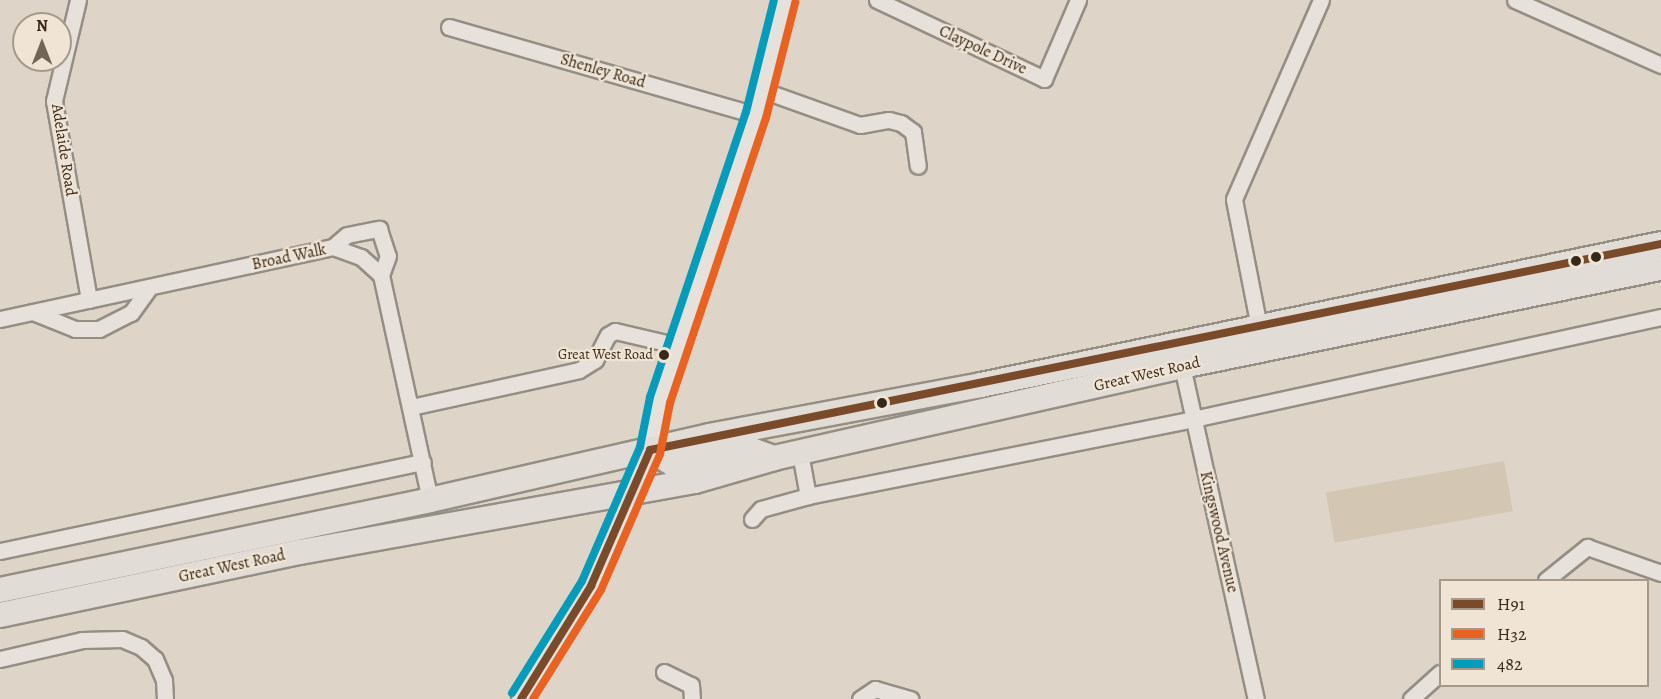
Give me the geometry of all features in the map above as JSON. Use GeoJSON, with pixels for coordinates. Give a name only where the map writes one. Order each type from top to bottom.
{"type":"FeatureCollection","features":[{"type":"Feature","properties":{"kind":"highway","name":"Great West Road"},"geometry":{"type":"LineString","coordinates":[[0,590],[430,501],[650,450],[1661,244]]}},
{"type":"Feature","properties":{"kind":"highway","name":"Great West Road"},"geometry":{"type":"LineString","coordinates":[[0,615],[300,552],[741,470],[774,458],[1182,366],[1661,268]]}},
{"type":"Feature","properties":{"kind":"highway"},"geometry":{"type":"LineString","coordinates":[[650,450],[673,464],[749,449],[774,458]]}},
{"type":"Feature","properties":{"kind":"street","name":"Adelaide Road"},"geometry":{"type":"LineString","coordinates":[[78,0],[54,101],[89,300]]}},
{"type":"Feature","properties":{"kind":"street"},"geometry":{"type":"LineString","coordinates":[[521,699],[591,586],[650,450],[679,346],[756,115],[785,0]]}},
{"type":"Feature","properties":{"kind":"street","name":"Claypole Drive"},"geometry":{"type":"LineString","coordinates":[[877,0],[1044,79],[1078,0]]}},
{"type":"Feature","properties":{"kind":"street"},"geometry":{"type":"LineString","coordinates":[[1259,327],[1234,199],[1321,0]]}},
{"type":"Feature","properties":{"kind":"street"},"geometry":{"type":"LineString","coordinates":[[1515,0],[1661,65]]}},
{"type":"Feature","properties":{"kind":"street","name":"Shenley Road"},"geometry":{"type":"LineString","coordinates":[[449,27],[756,115]]}},
{"type":"Feature","properties":{"kind":"street"},"geometry":{"type":"LineString","coordinates":[[762,90],[860,125],[889,120],[901,123],[914,132],[918,165]]}},
{"type":"Feature","properties":{"kind":"street"},"geometry":{"type":"LineString","coordinates":[[333,247],[346,235],[379,229],[388,256],[381,275],[430,501]]}},
{"type":"Feature","properties":{"kind":"street","name":"Broad Walk"},"geometry":{"type":"LineString","coordinates":[[0,319],[333,247],[361,257],[381,275]]}},
{"type":"Feature","properties":{"kind":"street"},"geometry":{"type":"LineString","coordinates":[[33,312],[75,329],[99,329],[132,313],[149,288]]}},
{"type":"Feature","properties":{"kind":"street"},"geometry":{"type":"LineString","coordinates":[[752,519],[761,509],[808,495],[1193,419],[1661,317]]}},
{"type":"Feature","properties":{"kind":"street"},"geometry":{"type":"LineString","coordinates":[[411,407],[579,370],[595,360],[608,335],[615,331],[679,346]]}},
{"type":"Feature","properties":{"kind":"street","name":"Kingswood Avenue"},"geometry":{"type":"LineString","coordinates":[[1182,366],[1256,699]]}},
{"type":"Feature","properties":{"kind":"street"},"geometry":{"type":"LineString","coordinates":[[800,453],[808,495]]}},
{"type":"Feature","properties":{"kind":"street"},"geometry":{"type":"LineString","coordinates":[[0,551],[423,462]]}},
{"type":"Feature","properties":{"kind":"street"},"geometry":{"type":"LineString","coordinates":[[1547,579],[1587,547],[1605,550],[1661,573]]}},
{"type":"Feature","properties":{"kind":"street"},"geometry":{"type":"LineString","coordinates":[[0,659],[82,640],[122,639],[141,647],[155,658],[164,680],[165,699]]}},
{"type":"Feature","properties":{"kind":"street"},"geometry":{"type":"LineString","coordinates":[[664,672],[690,685],[692,699]]}},
{"type":"Feature","properties":{"kind":"street"},"geometry":{"type":"LineString","coordinates":[[1411,699],[1439,674]]}},
{"type":"Feature","properties":{"kind":"street"},"geometry":{"type":"LineString","coordinates":[[862,696],[875,689],[911,699]]}},
{"type":"Feature","properties":{"kind":"shaded area"},"geometry":{"type":"Polygon","coordinates":[[[1504,461],[1513,511],[1335,543],[1326,492],[1504,461]]]}},
{"type":"Feature","properties":{"kind":"transit line","name":"482"},"geometry":{"type":"LineString","coordinates":[[512,693],[582,581],[640,447],[650,397],[746,112],[774,0]]}},
{"type":"Feature","properties":{"kind":"transit line","name":"H32"},"geometry":{"type":"LineString","coordinates":[[533,699],[601,590],[660,454],[670,403],[766,118],[795,3]]}},
{"type":"Feature","properties":{"kind":"transit line","name":"H91"},"geometry":{"type":"LineString","coordinates":[[521,699],[591,586],[650,450],[1661,244]]}},
{"type":"Feature","properties":{"kind":"place","name":"Great West Road"},"geometry":{"type":"Point","coordinates":[664,355]}}]}
